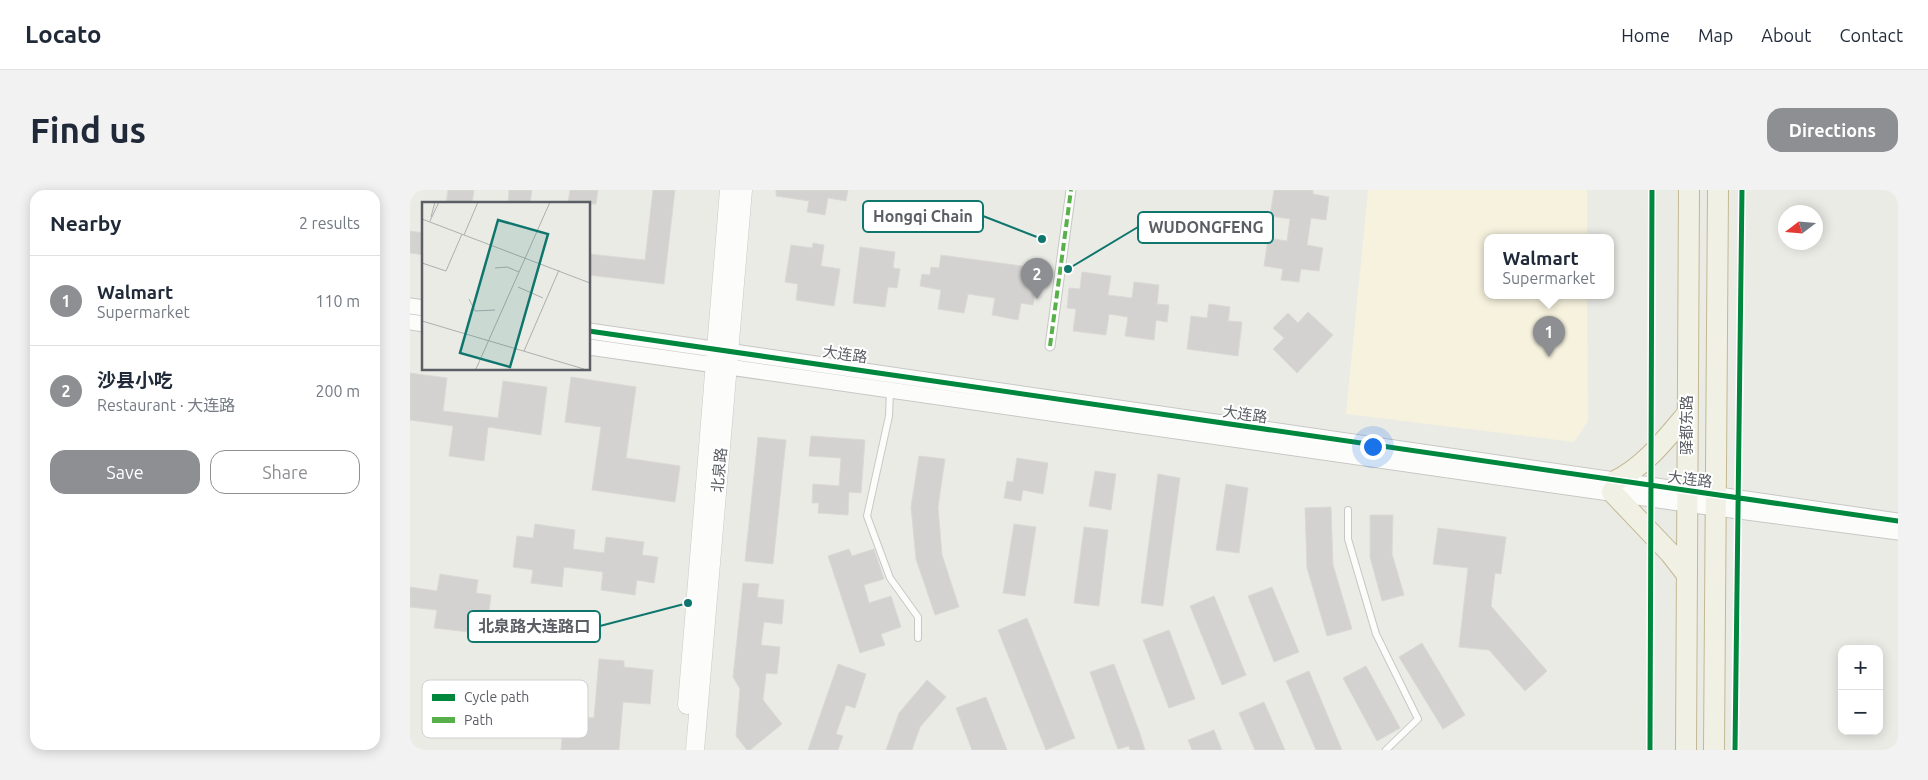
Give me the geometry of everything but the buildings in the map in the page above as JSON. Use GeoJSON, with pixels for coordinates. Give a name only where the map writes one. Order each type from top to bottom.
{"type":"FeatureCollection","features":[{"type":"Feature","properties":{"kind":"highway","name":"驿都东路"},"geometry":{"type":"LineString","coordinates":[[1686,750],[1686,415],[1689,190]]}},
{"type":"Feature","properties":{"kind":"highway","name":"驿都东路"},"geometry":{"type":"LineString","coordinates":[[1714,750],[1718,190]]}},
{"type":"Feature","properties":{"kind":"highway"},"geometry":{"type":"LineString","coordinates":[[1686,415],[1663,442],[1613,487],[1670,553],[1686,575]]}},
{"type":"Feature","properties":{"kind":"main road","name":"北泉路"},"geometry":{"type":"LineString","coordinates":[[695,750],[721,357],[729,190]]}},
{"type":"Feature","properties":{"kind":"main road","name":"北泉路"},"geometry":{"type":"LineString","coordinates":[[683,750],[721,357],[743,190]]}},
{"type":"Feature","properties":{"kind":"street"},"geometry":{"type":"LineString","coordinates":[[1050,346],[1071,190]]}},
{"type":"Feature","properties":{"kind":"street","name":"大连路"},"geometry":{"type":"LineString","coordinates":[[590,331],[890,389],[1613,487]]}},
{"type":"Feature","properties":{"kind":"street","name":"大连路"},"geometry":{"type":"LineString","coordinates":[[590,347],[721,357],[891,374],[1686,498],[1898,521]]}},
{"type":"Feature","properties":{"kind":"street","name":"大连路"},"geometry":{"type":"LineString","coordinates":[[1715,501],[1898,532]]}},
{"type":"Feature","properties":{"kind":"lane"},"geometry":{"type":"LineString","coordinates":[[891,374],[889,416],[867,516],[890,578],[918,616],[918,638]]}},
{"type":"Feature","properties":{"kind":"lane"},"geometry":{"type":"LineString","coordinates":[[1348,510],[1348,539],[1376,634],[1418,719],[1386,750]]}},
{"type":"Feature","properties":{"kind":"shaded area"},"geometry":{"type":"Polygon","coordinates":[[[1368,190],[1587,190],[1587,234],[1484,234],[1484,299],[1587,299],[1588,421],[1574,442],[1346,414],[1368,190]]]}},
{"type":"Feature","properties":{"kind":"marked path"},"geometry":{"type":"LineString","coordinates":[[1050,346],[1071,190]]}},
{"type":"Feature","properties":{"kind":"cycle path"},"geometry":{"type":"LineString","coordinates":[[1650,750],[1652,190]]}},
{"type":"Feature","properties":{"kind":"cycle path"},"geometry":{"type":"LineString","coordinates":[[1735,750],[1742,190]]}},
{"type":"Feature","properties":{"kind":"cycle path"},"geometry":{"type":"LineString","coordinates":[[590,331],[1898,521]]}},
{"type":"Feature","properties":{"kind":"place","name":"Hongqi Chain"},"geometry":{"type":"Point","coordinates":[1042,239]}},
{"type":"Feature","properties":{"kind":"place","name":"WUDONGFENG"},"geometry":{"type":"Point","coordinates":[1068,269]}},
{"type":"Feature","properties":{"kind":"place","name":"沙县小吃"},"geometry":{"type":"Point","coordinates":[1037,299]}},
{"type":"Feature","properties":{"kind":"place","name":"Walmart"},"geometry":{"type":"Point","coordinates":[1549,357]}},
{"type":"Feature","properties":{"kind":"place","name":"北泉路大连路口"},"geometry":{"type":"Point","coordinates":[688,603]}}]}
